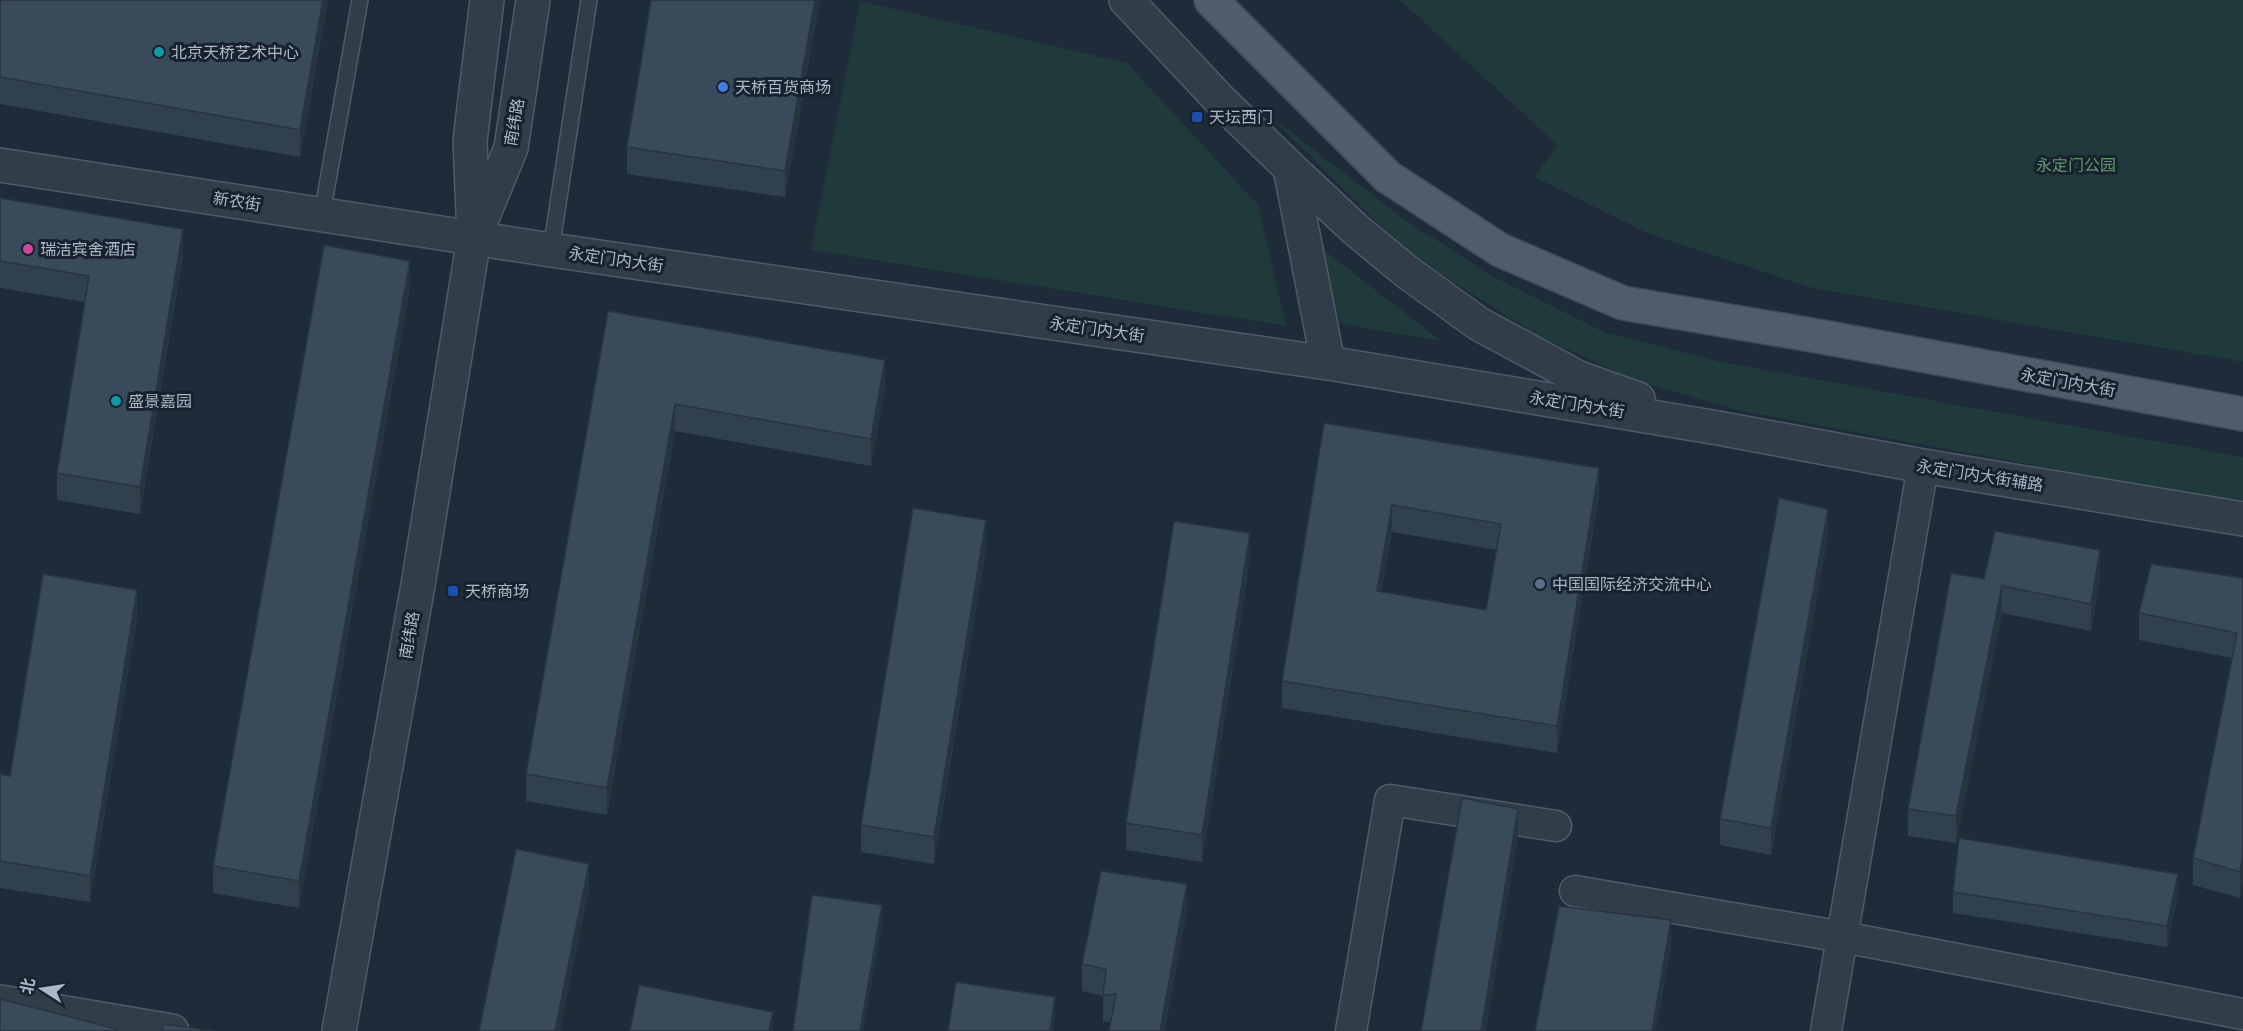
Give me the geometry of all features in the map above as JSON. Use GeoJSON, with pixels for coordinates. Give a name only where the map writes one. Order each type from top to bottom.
{"type":"FeatureCollection","features":[{"type":"Feature","properties":{"kind":"main road","name":"永定门内大街"},"geometry":{"type":"LineString","coordinates":[[1211,0],[1388,177],[1500,250],[1623,303],[2243,414]]}},
{"type":"Feature","properties":{"kind":"street","name":"南纬路"},"geometry":{"type":"LineString","coordinates":[[339,1031],[416,597],[474,238],[470,141],[487,0]]}},
{"type":"Feature","properties":{"kind":"street","name":"南纬路"},"geometry":{"type":"LineString","coordinates":[[474,238],[511,148],[533,0]]}},
{"type":"Feature","properties":{"kind":"street"},"geometry":{"type":"LineString","coordinates":[[1126,0],[1221,101],[1290,168],[1381,250],[1479,324],[1579,378],[1718,428]]}},
{"type":"Feature","properties":{"kind":"street","name":"新农街"},"geometry":{"type":"LineString","coordinates":[[0,165],[474,238]]}},
{"type":"Feature","properties":{"kind":"street"},"geometry":{"type":"LineString","coordinates":[[1290,168],[1328,363]]}},
{"type":"Feature","properties":{"kind":"street","name":"永定门内大街"},"geometry":{"type":"LineString","coordinates":[[474,238],[1328,363],[1718,428]]}},
{"type":"Feature","properties":{"kind":"street","name":"永定门内大街辅路"},"geometry":{"type":"LineString","coordinates":[[1718,428],[1923,466],[2243,519]]}},
{"type":"Feature","properties":{"kind":"street"},"geometry":{"type":"LineString","coordinates":[[1826,1031],[1923,466]]}},
{"type":"Feature","properties":{"kind":"street"},"geometry":{"type":"LineString","coordinates":[[1351,1031],[1390,800],[1556,826]]}},
{"type":"Feature","properties":{"kind":"street"},"geometry":{"type":"LineString","coordinates":[[1575,891],[1843,937],[2243,1014]]}},
{"type":"Feature","properties":{"kind":"street"},"geometry":{"type":"LineString","coordinates":[[0,1002],[172,1031]]}},
{"type":"Feature","properties":{"kind":"lane"},"geometry":{"type":"LineString","coordinates":[[322,214],[360,0]]}},
{"type":"Feature","properties":{"kind":"lane"},"geometry":{"type":"LineString","coordinates":[[551,250],[589,0]]}},
{"type":"Feature","properties":{"kind":"green space","name":"永定门公园"},"geometry":{"type":"Polygon","coordinates":[[[1400,0],[2243,0],[2243,362],[1809,287],[1650,234],[1535,177],[1557,145],[1400,0]]]}},
{"type":"Feature","properties":{"kind":"green space"},"geometry":{"type":"Polygon","coordinates":[[[860,1],[1127,63],[1258,205],[1286,326],[811,250],[860,1]]]}},
{"type":"Feature","properties":{"kind":"green space"},"geometry":{"type":"Polygon","coordinates":[[[1268,114],[1405,220],[1494,277],[1604,332],[1721,362],[2243,457],[2243,504],[1742,411],[1640,382],[1538,336],[1408,253],[1268,114]]]}},
{"type":"Feature","properties":{"kind":"green space"},"geometry":{"type":"Polygon","coordinates":[[[1320,247],[1441,341],[1338,323],[1320,247]]]}},
{"type":"Feature","properties":{"kind":"building","name":"北京天桥艺术中心"},"geometry":{"type":"Polygon","coordinates":[[[0,0],[323,0],[300,130],[0,77],[0,0]]]}},
{"type":"Feature","properties":{"kind":"building","name":"天桥百货商场"},"geometry":{"type":"Polygon","coordinates":[[[651,0],[815,0],[785,171],[627,147],[651,0]]]}},
{"type":"Feature","properties":{"kind":"building","name":"盛景嘉园"},"geometry":{"type":"Polygon","coordinates":[[[0,198],[183,229],[140,487],[57,473],[89,276],[0,261],[0,198]]]}},
{"type":"Feature","properties":{"kind":"building"},"geometry":{"type":"Polygon","coordinates":[[[324,245],[410,261],[299,881],[213,866],[324,245]]]}},
{"type":"Feature","properties":{"kind":"building"},"geometry":{"type":"Polygon","coordinates":[[[608,311],[885,360],[871,439],[675,404],[607,788],[526,774],[608,311]]]}},
{"type":"Feature","properties":{"kind":"building","name":"中国国际经济交流中心"},"geometry":{"type":"Polygon","coordinates":[[[1324,423],[1599,468],[1557,726],[1282,681],[1324,423]],[[1392,505],[1377,591],[1486,610],[1501,524],[1392,505]]]}},
{"type":"Feature","properties":{"kind":"building"},"geometry":{"type":"Polygon","coordinates":[[[1779,498],[1828,509],[1771,828],[1720,819],[1779,498]]]}},
{"type":"Feature","properties":{"kind":"building"},"geometry":{"type":"Polygon","coordinates":[[[913,508],[986,520],[934,837],[861,825],[913,508]]]}},
{"type":"Feature","properties":{"kind":"building"},"geometry":{"type":"Polygon","coordinates":[[[1174,521],[1250,533],[1202,835],[1126,823],[1174,521]]]}},
{"type":"Feature","properties":{"kind":"building"},"geometry":{"type":"Polygon","coordinates":[[[1995,531],[2100,550],[2091,604],[2002,586],[1956,816],[1908,809],[1951,573],[1984,579],[1995,531]]]}},
{"type":"Feature","properties":{"kind":"building"},"geometry":{"type":"Polygon","coordinates":[[[2151,564],[2243,578],[2243,855],[2240,872],[2193,858],[2237,633],[2139,613],[2151,564]]]}},
{"type":"Feature","properties":{"kind":"building"},"geometry":{"type":"Polygon","coordinates":[[[43,574],[137,590],[90,876],[0,861],[0,774],[10,776],[43,574]]]}},
{"type":"Feature","properties":{"kind":"building"},"geometry":{"type":"Polygon","coordinates":[[[1462,798],[1518,809],[1481,1031],[1421,1031],[1462,798]]]}},
{"type":"Feature","properties":{"kind":"building"},"geometry":{"type":"Polygon","coordinates":[[[1959,838],[2178,874],[2167,926],[1953,892],[1959,838]]]}},
{"type":"Feature","properties":{"kind":"building"},"geometry":{"type":"Polygon","coordinates":[[[516,849],[589,864],[555,1031],[479,1031],[516,849]]]}},
{"type":"Feature","properties":{"kind":"building"},"geometry":{"type":"Polygon","coordinates":[[[1101,871],[1187,884],[1160,1031],[1109,1031],[1116,994],[1103,995],[1106,969],[1082,964],[1101,871]]]}},
{"type":"Feature","properties":{"kind":"building"},"geometry":{"type":"Polygon","coordinates":[[[812,895],[882,905],[860,1031],[793,1031],[812,895]]]}},
{"type":"Feature","properties":{"kind":"building"},"geometry":{"type":"Polygon","coordinates":[[[1559,906],[1671,920],[1652,1031],[1535,1031],[1559,906]]]}},
{"type":"Feature","properties":{"kind":"building"},"geometry":{"type":"Polygon","coordinates":[[[956,982],[1055,997],[1050,1031],[948,1031],[956,982]]]}},
{"type":"Feature","properties":{"kind":"building"},"geometry":{"type":"Polygon","coordinates":[[[639,985],[773,1012],[769,1031],[630,1031],[639,985]]]}},
{"type":"Feature","properties":{"kind":"building"},"geometry":{"type":"Polygon","coordinates":[[[0,999],[117,1029],[117,1031],[0,1031],[0,999]]]}},
{"type":"Feature","properties":{"kind":"building"},"geometry":{"type":"Polygon","coordinates":[[[163,1024],[215,1031],[162,1031],[163,1024]]]}},
{"type":"Feature","properties":{"kind":"place","name":"北京天桥艺术中心"},"geometry":{"type":"Point","coordinates":[159,52]}},
{"type":"Feature","properties":{"kind":"place","name":"天桥百货商场"},"geometry":{"type":"Point","coordinates":[723,87]}},
{"type":"Feature","properties":{"kind":"place","name":"天坛西门"},"geometry":{"type":"Point","coordinates":[1197,117]}},
{"type":"Feature","properties":{"kind":"place","name":"瑞洁宾舍酒店"},"geometry":{"type":"Point","coordinates":[28,249]}},
{"type":"Feature","properties":{"kind":"place","name":"盛景嘉园"},"geometry":{"type":"Point","coordinates":[116,401]}},
{"type":"Feature","properties":{"kind":"place","name":"中国国际经济交流中心"},"geometry":{"type":"Point","coordinates":[1540,584]}},
{"type":"Feature","properties":{"kind":"place","name":"天桥商场"},"geometry":{"type":"Point","coordinates":[453,591]}}]}
